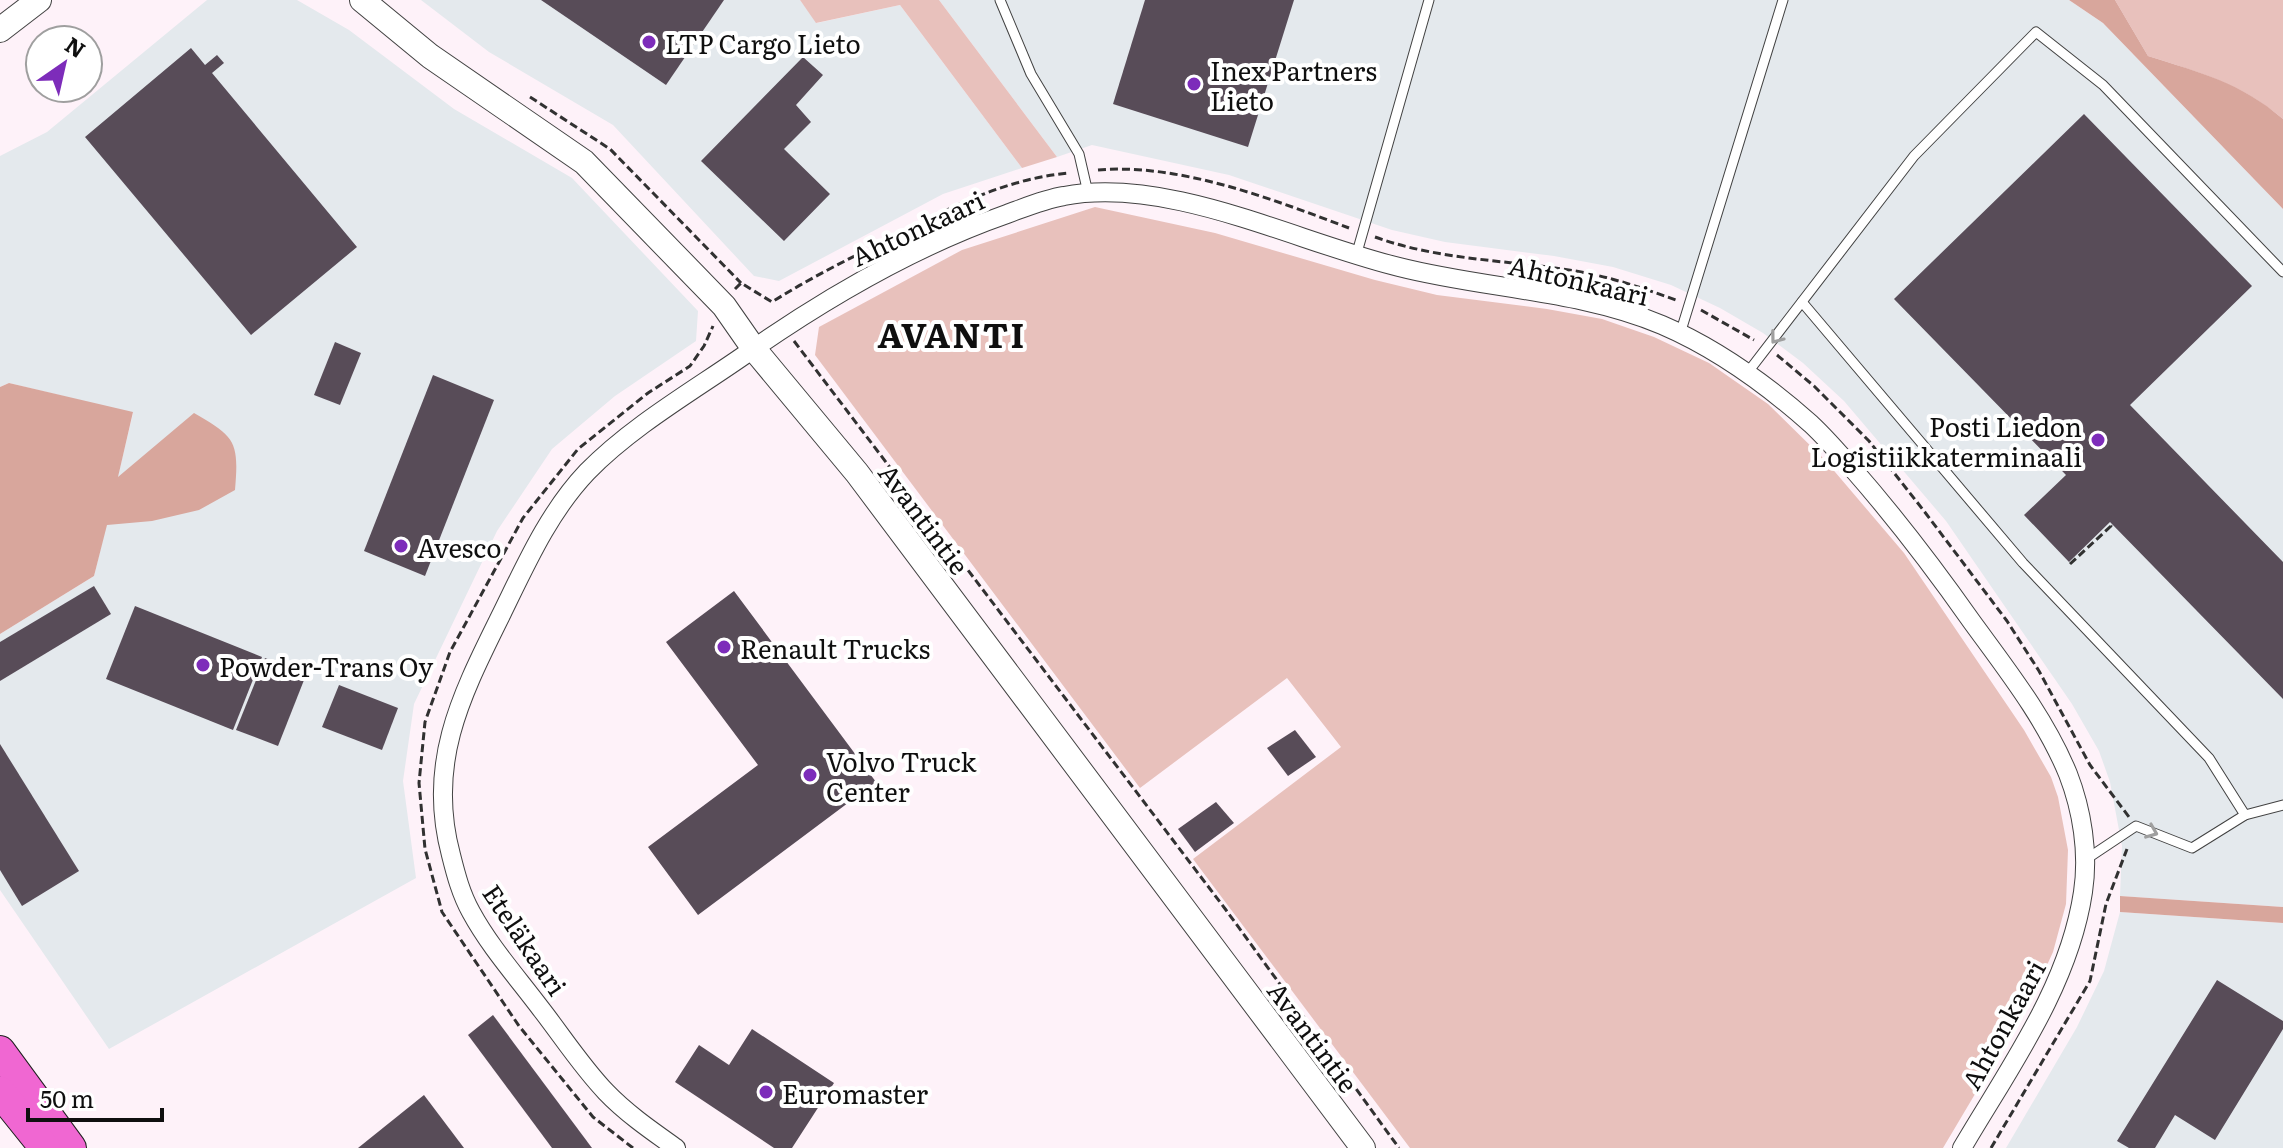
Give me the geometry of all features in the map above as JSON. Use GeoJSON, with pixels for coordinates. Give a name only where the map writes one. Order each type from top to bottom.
{"type":"FeatureCollection","features":[{"type":"Feature","properties":{"kind":"highway"},"geometry":{"type":"LineString","coordinates":[[0,1051],[71,1148]]}},
{"type":"Feature","properties":{"kind":"highway"},"geometry":{"type":"LineString","coordinates":[[0,1092],[45,1148]]}},
{"type":"Feature","properties":{"kind":"street"},"geometry":{"type":"LineString","coordinates":[[0,30],[39,0]]}},
{"type":"Feature","properties":{"kind":"street","name":"Avantintie"},"geometry":{"type":"LineString","coordinates":[[362,0],[430,56],[584,162],[724,306],[754,349],[857,473],[1363,1148]]}},
{"type":"Feature","properties":{"kind":"street","name":"Ahtonkaari"},"geometry":{"type":"LineString","coordinates":[[754,349],[866,278],[976,225],[1058,197],[1121,192],[1188,203],[1356,256],[1431,274],[1623,311],[1680,334],[1748,372],[1817,429],[1897,519],[2019,686],[2067,772],[2079,807],[2085,860],[2084,890],[2062,973],[1962,1148]]}},
{"type":"Feature","properties":{"kind":"street","name":"Eteläkaari"},"geometry":{"type":"LineString","coordinates":[[676,1148],[630,1114],[603,1089],[493,947],[469,908],[458,881],[446,836],[441,798],[442,770],[449,731],[472,676],[535,547],[561,504],[586,473],[614,449],[754,349]]}},
{"type":"Feature","properties":{"kind":"lane"},"geometry":{"type":"LineString","coordinates":[[1000,0],[1031,74],[1079,154],[1088,193]]}},
{"type":"Feature","properties":{"kind":"lane"},"geometry":{"type":"LineString","coordinates":[[1356,256],[1429,0]]}},
{"type":"Feature","properties":{"kind":"lane"},"geometry":{"type":"LineString","coordinates":[[1680,334],[1783,0]]}},
{"type":"Feature","properties":{"kind":"lane"},"geometry":{"type":"LineString","coordinates":[[1748,372],[1914,156],[2036,32],[2103,85],[2283,272]]}},
{"type":"Feature","properties":{"kind":"lane"},"geometry":{"type":"LineString","coordinates":[[1802,302],[2023,563],[2209,758],[2245,815]]}},
{"type":"Feature","properties":{"kind":"lane"},"geometry":{"type":"LineString","coordinates":[[2085,860],[2136,826],[2192,848],[2245,815],[2283,805]]}},
{"type":"Feature","properties":{"kind":"path"},"geometry":{"type":"LineString","coordinates":[[772,302],[806,280],[967,200],[1064,173],[1127,168],[1191,177],[1288,205],[1385,241],[1455,256],[1582,272],[1626,282],[1689,304],[1768,348],[1814,386],[1869,441],[2007,621],[2039,671],[2090,765],[2136,826],[2106,904],[2090,981],[1991,1148]]}},
{"type":"Feature","properties":{"kind":"path"},"geometry":{"type":"LineString","coordinates":[[733,292],[741,283],[772,302],[778,313]]}},
{"type":"Feature","properties":{"kind":"path"},"geometry":{"type":"LineString","coordinates":[[633,1148],[593,1117],[519,1026],[442,912],[425,849],[419,783],[425,722],[450,652],[523,518],[578,449],[648,393],[690,366],[704,346],[714,322]]}},
{"type":"Feature","properties":{"kind":"path"},"geometry":{"type":"LineString","coordinates":[[796,343],[1217,898],[1399,1148]]}},
{"type":"Feature","properties":{"kind":"path"},"geometry":{"type":"LineString","coordinates":[[2070,564],[2111,526],[2108,524]]}},
{"type":"Feature","properties":{"kind":"path"},"geometry":{"type":"LineString","coordinates":[[2007,621],[2014,615]]}},
{"type":"Feature","properties":{"kind":"shaded area"},"geometry":{"type":"Polygon","coordinates":[[[207,0],[297,0],[349,30],[454,109],[572,178],[698,311],[696,341],[615,396],[552,449],[497,531],[414,704],[403,781],[416,878],[109,1049],[0,890],[0,634],[94,576],[133,413],[9,383],[0,387],[0,156],[47,132],[81,104],[104,104],[104,85],[207,0]]]}},
{"type":"Feature","properties":{"kind":"shaded area"},"geometry":{"type":"Polygon","coordinates":[[[421,0],[800,0],[817,23],[900,5],[1022,168],[943,194],[779,281],[754,276],[613,125],[489,52],[421,0]]]}},
{"type":"Feature","properties":{"kind":"shaded area"},"geometry":{"type":"Polygon","coordinates":[[[800,0],[939,0],[1057,157],[1022,168],[900,5],[816,23],[800,0]]]}},
{"type":"Feature","properties":{"kind":"shaded area"},"geometry":{"type":"Polygon","coordinates":[[[939,0],[2069,0],[2103,23],[2283,209],[2283,907],[2120,896],[2122,846],[2110,782],[2099,751],[2072,704],[1946,521],[1844,401],[1803,363],[1763,333],[1671,285],[1613,267],[1445,242],[1392,230],[1229,175],[1092,145],[1057,157],[939,0]]]}},
{"type":"Feature","properties":{"kind":"shaded area"},"geometry":{"type":"Polygon","coordinates":[[[2069,0],[2115,0],[2148,56],[2235,87],[2283,119],[2283,209],[2103,23],[2069,0]]]}},
{"type":"Feature","properties":{"kind":"shaded area"},"geometry":{"type":"Polygon","coordinates":[[[2115,0],[2283,0],[2283,119],[2235,88],[2148,56],[2115,0]]]}},
{"type":"Feature","properties":{"kind":"shaded area"},"geometry":{"type":"Polygon","coordinates":[[[1095,207],[1215,233],[1437,295],[1602,319],[1654,337],[1709,363],[1768,404],[1824,459],[1904,553],[2024,730],[2051,777],[2068,850],[2066,904],[2053,952],[2032,998],[1943,1148],[1410,1148],[1193,859],[1341,747],[1287,678],[1140,788],[815,355],[819,327],[962,250],[1095,207]]]}},
{"type":"Feature","properties":{"kind":"shaded area"},"geometry":{"type":"Polygon","coordinates":[[[9,383],[133,412],[118,477],[194,413],[219,428],[232,442],[236,474],[235,490],[199,510],[152,521],[107,525],[94,576],[0,634],[0,387],[9,383]]]}},
{"type":"Feature","properties":{"kind":"shaded area"},"geometry":{"type":"Polygon","coordinates":[[[2120,896],[2283,907],[2283,923],[2120,912],[2120,896]]]}},
{"type":"Feature","properties":{"kind":"shaded area"},"geometry":{"type":"Polygon","coordinates":[[[2120,912],[2283,923],[2283,1148],[2006,1148],[2077,1027],[2104,971],[2120,912]]]}},
{"type":"Feature","properties":{"kind":"building","name":"LTP Cargo Lieto"},"geometry":{"type":"Polygon","coordinates":[[[541,0],[724,0],[666,85],[541,0]]]}},
{"type":"Feature","properties":{"kind":"building","name":"Inex Partners Lieto"},"geometry":{"type":"Polygon","coordinates":[[[1145,0],[1294,0],[1248,147],[1113,104],[1145,0]]]}},
{"type":"Feature","properties":{"kind":"building"},"geometry":{"type":"Polygon","coordinates":[[[191,48],[205,65],[217,55],[224,63],[212,73],[357,247],[251,335],[85,137],[191,48]]]}},
{"type":"Feature","properties":{"kind":"building"},"geometry":{"type":"Polygon","coordinates":[[[803,57],[823,75],[796,105],[811,122],[784,149],[830,194],[784,241],[701,161],[803,57]]]}},
{"type":"Feature","properties":{"kind":"building","name":"Posti Liedon Logistiikkaterminaali"},"geometry":{"type":"Polygon","coordinates":[[[2084,114],[2252,286],[2130,405],[2283,562],[2283,699],[2110,522],[2069,562],[2024,515],[2066,475],[1894,299],[2084,114]]]}},
{"type":"Feature","properties":{"kind":"building"},"geometry":{"type":"Polygon","coordinates":[[[335,342],[361,353],[340,405],[314,395],[335,342]]]}},
{"type":"Feature","properties":{"kind":"building"},"geometry":{"type":"Polygon","coordinates":[[[433,375],[494,400],[425,576],[364,551],[433,375]]]}},
{"type":"Feature","properties":{"kind":"building"},"geometry":{"type":"Polygon","coordinates":[[[94,586],[111,614],[0,681],[0,642],[94,586]]]}},
{"type":"Feature","properties":{"kind":"building"},"geometry":{"type":"Polygon","coordinates":[[[734,591],[876,782],[698,915],[648,847],[758,765],[666,642],[734,591]]]}},
{"type":"Feature","properties":{"kind":"building"},"geometry":{"type":"Polygon","coordinates":[[[135,606],[262,657],[233,730],[106,679],[135,606]]]}},
{"type":"Feature","properties":{"kind":"building"},"geometry":{"type":"Polygon","coordinates":[[[265,658],[306,675],[278,746],[236,730],[265,658]]]}},
{"type":"Feature","properties":{"kind":"building"},"geometry":{"type":"Polygon","coordinates":[[[339,685],[398,708],[382,750],[322,727],[339,685]]]}},
{"type":"Feature","properties":{"kind":"building"},"geometry":{"type":"Polygon","coordinates":[[[1295,730],[1316,757],[1288,776],[1267,748],[1295,730]]]}},
{"type":"Feature","properties":{"kind":"building"},"geometry":{"type":"Polygon","coordinates":[[[0,744],[79,871],[22,906],[0,870],[0,744]]]}},
{"type":"Feature","properties":{"kind":"building"},"geometry":{"type":"Polygon","coordinates":[[[1216,802],[1234,823],[1195,852],[1178,829],[1216,802]]]}},
{"type":"Feature","properties":{"kind":"building"},"geometry":{"type":"Polygon","coordinates":[[[2217,980],[2283,1021],[2283,1029],[2215,1140],[2175,1115],[2155,1148],[2129,1148],[2117,1141],[2217,980]]]}},
{"type":"Feature","properties":{"kind":"building"},"geometry":{"type":"Polygon","coordinates":[[[493,1015],[592,1148],[552,1148],[468,1035],[493,1015]]]}},
{"type":"Feature","properties":{"kind":"building"},"geometry":{"type":"Polygon","coordinates":[[[752,1029],[834,1083],[792,1148],[774,1148],[675,1082],[699,1045],[729,1065],[752,1029]]]}},
{"type":"Feature","properties":{"kind":"building"},"geometry":{"type":"Polygon","coordinates":[[[424,1095],[464,1148],[358,1148],[424,1095]]]}},
{"type":"Feature","properties":{"kind":"place","name":"LTP Cargo Lieto"},"geometry":{"type":"Point","coordinates":[649,42]}},
{"type":"Feature","properties":{"kind":"place","name":"Inex Partners Lieto"},"geometry":{"type":"Point","coordinates":[1194,84]}},
{"type":"Feature","properties":{"kind":"place","name":"Posti Liedon Logistiikkaterminaali"},"geometry":{"type":"Point","coordinates":[2098,440]}},
{"type":"Feature","properties":{"kind":"place","name":"Avesco"},"geometry":{"type":"Point","coordinates":[401,546]}},
{"type":"Feature","properties":{"kind":"place","name":"Renault Trucks"},"geometry":{"type":"Point","coordinates":[724,647]}},
{"type":"Feature","properties":{"kind":"place","name":"Powder-Trans Oy"},"geometry":{"type":"Point","coordinates":[203,665]}},
{"type":"Feature","properties":{"kind":"place","name":"Volvo Truck Center"},"geometry":{"type":"Point","coordinates":[810,775]}},
{"type":"Feature","properties":{"kind":"place","name":"Euromaster"},"geometry":{"type":"Point","coordinates":[766,1092]}},
{"type":"Feature","properties":{"kind":"district","name":"AVANTI"},"geometry":{"type":"Point","coordinates":[952,333]}}]}
